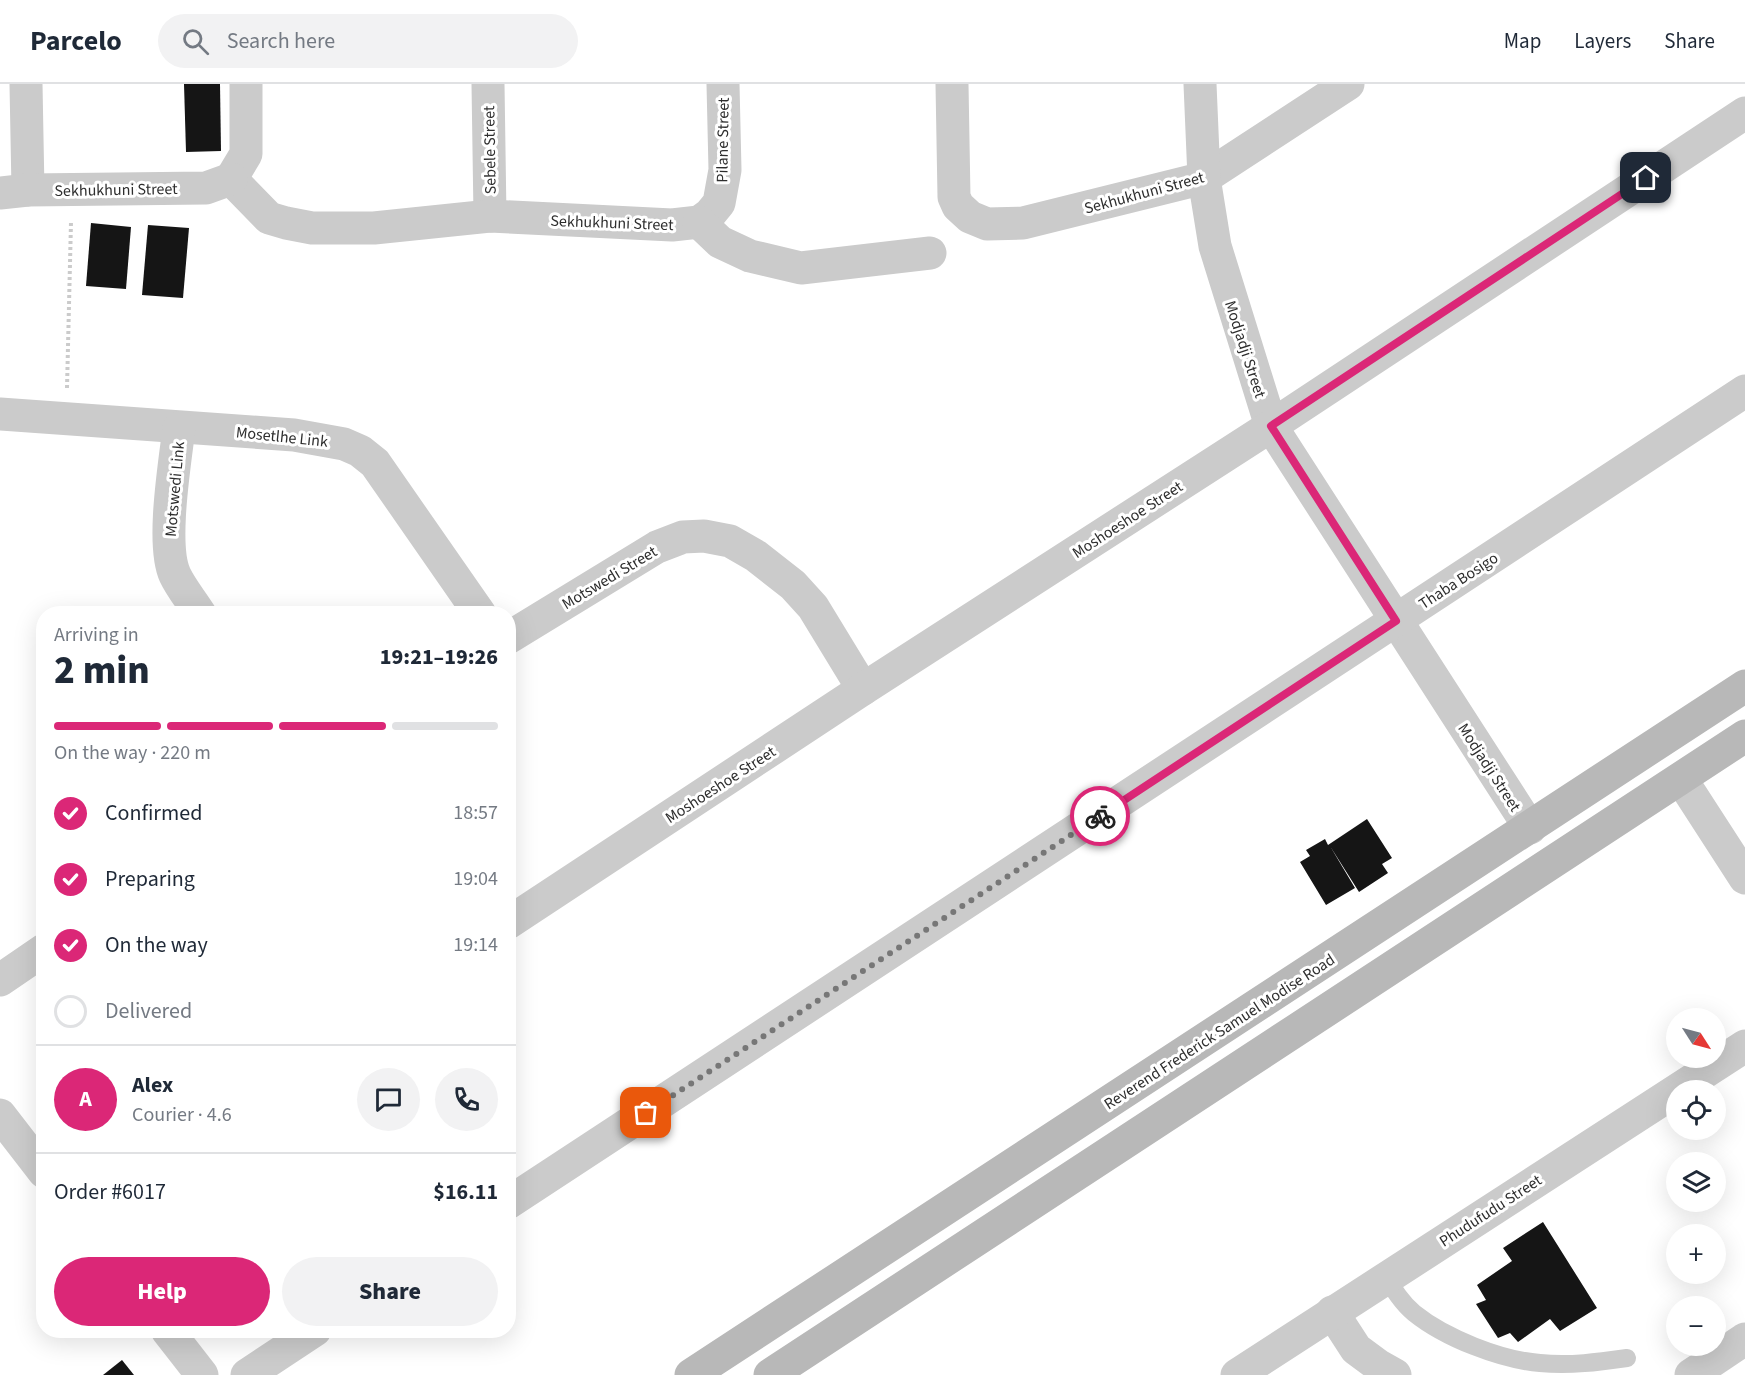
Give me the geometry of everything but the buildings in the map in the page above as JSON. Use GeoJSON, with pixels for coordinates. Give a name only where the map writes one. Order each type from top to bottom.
{"type":"FeatureCollection","features":[{"type":"Feature","properties":{"kind":"main road","name":"Reverend Frederick Samuel Modise Road"},"geometry":{"type":"LineString","coordinates":[[692,1375],[1745,686]]}},
{"type":"Feature","properties":{"kind":"main road"},"geometry":{"type":"LineString","coordinates":[[770,1375],[1745,736]]}},
{"type":"Feature","properties":{"kind":"street"},"geometry":{"type":"LineString","coordinates":[[14,192],[26,84]]}},
{"type":"Feature","properties":{"kind":"street"},"geometry":{"type":"LineString","coordinates":[[231,179],[246,154],[246,84]]}},
{"type":"Feature","properties":{"kind":"street","name":"Sebele Street"},"geometry":{"type":"LineString","coordinates":[[488,84],[490,216]]}},
{"type":"Feature","properties":{"kind":"street","name":"Pilane Street"},"geometry":{"type":"LineString","coordinates":[[699,222],[719,203],[725,170],[723,84]]}},
{"type":"Feature","properties":{"kind":"street","name":"Sekhukhuni Street"},"geometry":{"type":"LineString","coordinates":[[952,84],[954,197],[958,206],[970,217],[987,224],[1023,223],[1204,178],[1348,84]]}},
{"type":"Feature","properties":{"kind":"street","name":"Modjadji Street"},"geometry":{"type":"LineString","coordinates":[[1200,84],[1204,178],[1215,246],[1271,426],[1530,828]]}},
{"type":"Feature","properties":{"kind":"street","name":"Moshoeshoe Street"},"geometry":{"type":"LineString","coordinates":[[516,918],[863,689],[1271,426],[1745,113]]}},
{"type":"Feature","properties":{"kind":"street","name":"Sekhukhuni Street"},"geometry":{"type":"LineString","coordinates":[[14,192],[206,188],[231,179],[269,218],[312,228],[374,228],[490,216],[672,225],[699,222]]}},
{"type":"Feature","properties":{"kind":"street"},"geometry":{"type":"LineString","coordinates":[[699,222],[720,242],[750,256],[801,268],[930,253]]}},
{"type":"Feature","properties":{"kind":"street","name":"Thaba Bosigo"},"geometry":{"type":"LineString","coordinates":[[516,1198],[1745,391]]}},
{"type":"Feature","properties":{"kind":"street","name":"Mosetlhe Link"},"geometry":{"type":"LineString","coordinates":[[0,414],[294,435],[344,444],[360,451],[375,463],[474,606]]}},
{"type":"Feature","properties":{"kind":"street","name":"Motswedi Link"},"geometry":{"type":"LineString","coordinates":[[179,428],[169,523],[169,553],[174,574],[195,606]]}},
{"type":"Feature","properties":{"kind":"street","name":"Motswedi Street"},"geometry":{"type":"LineString","coordinates":[[516,633],[657,547],[683,537],[704,536],[730,541],[756,556],[793,585],[813,607],[863,689]]}},
{"type":"Feature","properties":{"kind":"street"},"geometry":{"type":"LineString","coordinates":[[1681,779],[1745,878]]}},
{"type":"Feature","properties":{"kind":"street"},"geometry":{"type":"LineString","coordinates":[[0,980],[36,955]]}},
{"type":"Feature","properties":{"kind":"street","name":"Phudufudu Street"},"geometry":{"type":"LineString","coordinates":[[1237,1375],[1745,1046]]}},
{"type":"Feature","properties":{"kind":"street"},"geometry":{"type":"LineString","coordinates":[[0,1115],[36,1162]]}},
{"type":"Feature","properties":{"kind":"street"},"geometry":{"type":"LineString","coordinates":[[1332,1312],[1356,1349],[1395,1375]]}},
{"type":"Feature","properties":{"kind":"street"},"geometry":{"type":"LineString","coordinates":[[173,1338],[202,1375]]}},
{"type":"Feature","properties":{"kind":"street"},"geometry":{"type":"LineString","coordinates":[[247,1375],[303,1338]]}},
{"type":"Feature","properties":{"kind":"street"},"geometry":{"type":"LineString","coordinates":[[1692,1375],[1745,1339]]}},
{"type":"Feature","properties":{"kind":"lane"},"geometry":{"type":"LineString","coordinates":[[1386,1277],[1414,1313],[1440,1330],[1485,1351],[1539,1364],[1582,1364],[1627,1358]]}},
{"type":"Feature","properties":{"kind":"path"},"geometry":{"type":"LineString","coordinates":[[66,419],[72,189]]}},
{"type":"Feature","properties":{"kind":"way so far"},"geometry":{"type":"LineString","coordinates":[[646,1113],[1100,816]]}},
{"type":"Feature","properties":{"kind":"route"},"geometry":{"type":"LineString","coordinates":[[1100,816],[1396,621],[1271,426],[1646,178]]}}]}
